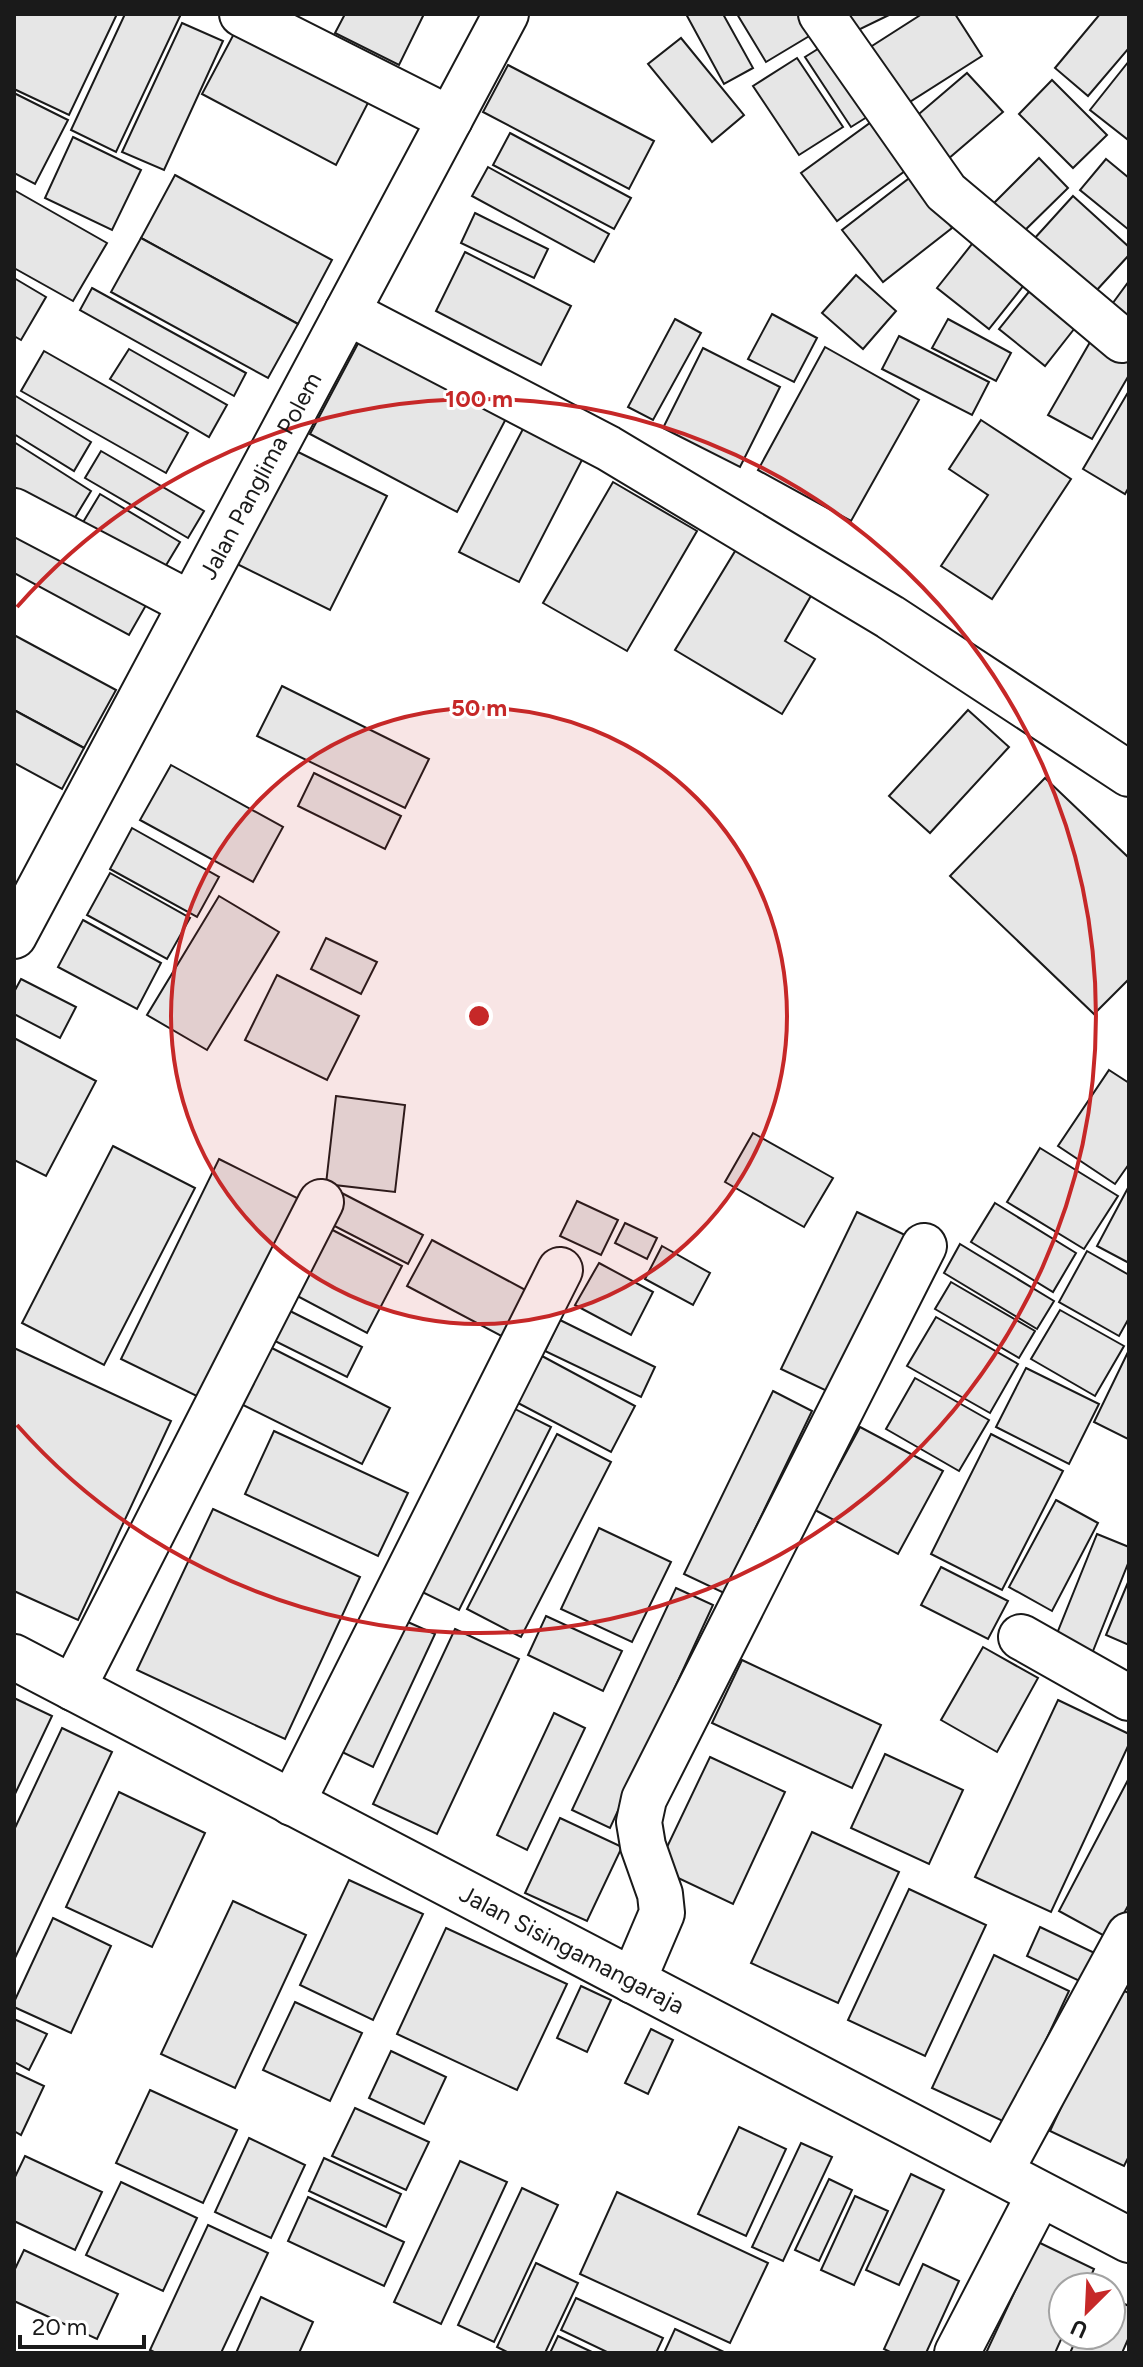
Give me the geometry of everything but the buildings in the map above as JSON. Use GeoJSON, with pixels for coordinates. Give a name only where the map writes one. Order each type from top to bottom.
{"type":"FeatureCollection","features":[{"type":"Feature","properties":{"kind":"street"},"geometry":{"type":"LineString","coordinates":[[242,14],[450,119]]}},
{"type":"Feature","properties":{"kind":"street","name":"Jalan Panglima Polem"},"geometry":{"type":"LineString","coordinates":[[14,936],[506,14]]}},
{"type":"Feature","properties":{"kind":"street"},"geometry":{"type":"LineString","coordinates":[[821,14],[946,192],[1122,340]]}},
{"type":"Feature","properties":{"kind":"street"},"geometry":{"type":"LineString","coordinates":[[347,312],[608,448],[890,617],[1129,774]]}},
{"type":"Feature","properties":{"kind":"street"},"geometry":{"type":"LineString","coordinates":[[14,511],[191,604]]}},
{"type":"Feature","properties":{"kind":"street"},"geometry":{"type":"LineString","coordinates":[[73,1688],[321,1202]]}},
{"type":"Feature","properties":{"kind":"street"},"geometry":{"type":"LineString","coordinates":[[633,1981],[662,1913],[660,1894],[643,1846],[639,1822],[644,1799],[924,1246]]}},
{"type":"Feature","properties":{"kind":"street"},"geometry":{"type":"LineString","coordinates":[[292,1803],[560,1270]]}},
{"type":"Feature","properties":{"kind":"street"},"geometry":{"type":"LineString","coordinates":[[1021,1637],[1129,1698]]}},
{"type":"Feature","properties":{"kind":"street","name":"Jalan Sisingamangaraja"},"geometry":{"type":"LineString","coordinates":[[14,1657],[1129,2240]]}},
{"type":"Feature","properties":{"kind":"street"},"geometry":{"type":"LineString","coordinates":[[1000,2172],[1129,1935]]}},
{"type":"Feature","properties":{"kind":"street"},"geometry":{"type":"LineString","coordinates":[[957,2353],[1039,2195]]}}]}
